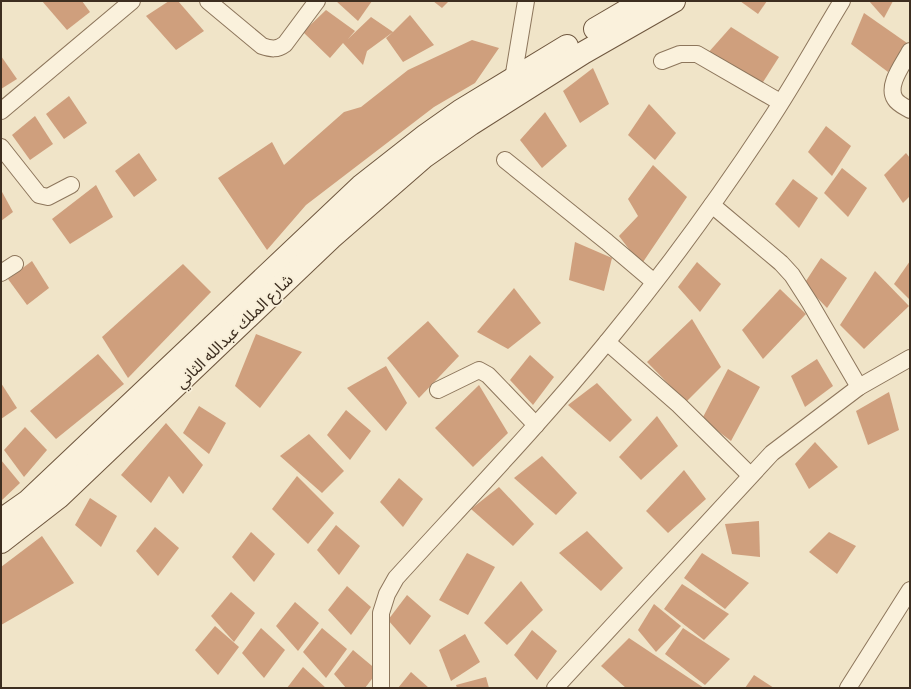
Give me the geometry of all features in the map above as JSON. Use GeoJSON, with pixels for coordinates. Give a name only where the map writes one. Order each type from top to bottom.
{"type":"FeatureCollection","features":[{"type":"Feature","properties":{"kind":"main road"},"geometry":{"type":"LineString","coordinates":[[465,118],[512,89],[643,1]]}},
{"type":"Feature","properties":{"kind":"main road"},"geometry":{"type":"LineString","coordinates":[[512,89],[583,53],[674,1]]}},
{"type":"Feature","properties":{"kind":"main road","name":"شارع الملك عبدالله الثاني"},"geometry":{"type":"LineString","coordinates":[[1,520],[28,501],[361,186],[426,135],[465,118]]}},
{"type":"Feature","properties":{"kind":"main road","name":"شارع الملك عبدالله الثاني"},"geometry":{"type":"LineString","coordinates":[[1,542],[59,497],[331,238],[424,157],[465,118]]}},
{"type":"Feature","properties":{"kind":"street"},"geometry":{"type":"LineString","coordinates":[[1,111],[132,1]]}},
{"type":"Feature","properties":{"kind":"street"},"geometry":{"type":"LineString","coordinates":[[208,1],[262,46],[269,49],[278,49],[285,44],[317,1]]}},
{"type":"Feature","properties":{"kind":"street"},"geometry":{"type":"LineString","coordinates":[[512,89],[526,1]]}},
{"type":"Feature","properties":{"kind":"street"},"geometry":{"type":"LineString","coordinates":[[380,688],[381,613],[396,578],[536,425],[607,342],[654,282],[712,205],[769,122],[842,1]]}},
{"type":"Feature","properties":{"kind":"street"},"geometry":{"type":"LineString","coordinates":[[910,51],[893,83],[893,94],[898,103],[910,110]]}},
{"type":"Feature","properties":{"kind":"street"},"geometry":{"type":"LineString","coordinates":[[662,61],[680,54],[697,54],[780,102]]}},
{"type":"Feature","properties":{"kind":"street"},"geometry":{"type":"LineString","coordinates":[[1,147],[39,195],[48,197],[71,185]]}},
{"type":"Feature","properties":{"kind":"street"},"geometry":{"type":"LineString","coordinates":[[505,160],[654,282]]}},
{"type":"Feature","properties":{"kind":"street"},"geometry":{"type":"LineString","coordinates":[[712,205],[781,263],[792,275],[810,302],[859,387]]}},
{"type":"Feature","properties":{"kind":"street"},"geometry":{"type":"LineString","coordinates":[[1,273],[15,264]]}},
{"type":"Feature","properties":{"kind":"street"},"geometry":{"type":"LineString","coordinates":[[607,342],[679,405],[750,475]]}},
{"type":"Feature","properties":{"kind":"street"},"geometry":{"type":"LineString","coordinates":[[555,688],[750,475],[772,453],[859,387],[910,358]]}},
{"type":"Feature","properties":{"kind":"street"},"geometry":{"type":"LineString","coordinates":[[438,390],[479,370],[488,375],[536,425]]}},
{"type":"Feature","properties":{"kind":"street"},"geometry":{"type":"LineString","coordinates":[[848,688],[910,590]]}},
{"type":"Feature","properties":{"kind":"building"},"geometry":{"type":"Polygon","coordinates":[[[42,1],[82,1],[90,12],[67,30],[42,1]]]}},
{"type":"Feature","properties":{"kind":"building"},"geometry":{"type":"Polygon","coordinates":[[[169,1],[178,1],[204,31],[176,50],[146,16],[169,1]]]}},
{"type":"Feature","properties":{"kind":"building"},"geometry":{"type":"Polygon","coordinates":[[[336,1],[372,1],[358,21],[336,1]]]}},
{"type":"Feature","properties":{"kind":"building"},"geometry":{"type":"Polygon","coordinates":[[[433,1],[449,1],[442,8],[433,1]]]}},
{"type":"Feature","properties":{"kind":"building"},"geometry":{"type":"Polygon","coordinates":[[[740,1],[767,1],[758,14],[740,1]]]}},
{"type":"Feature","properties":{"kind":"building"},"geometry":{"type":"Polygon","coordinates":[[[869,1],[893,1],[884,18],[869,1]]]}},
{"type":"Feature","properties":{"kind":"building"},"geometry":{"type":"Polygon","coordinates":[[[326,10],[355,31],[348,39],[371,17],[393,32],[367,51],[363,65],[343,43],[330,58],[303,32],[326,10]]]}},
{"type":"Feature","properties":{"kind":"building"},"geometry":{"type":"Polygon","coordinates":[[[864,13],[907,43],[888,72],[851,44],[864,13]]]}},
{"type":"Feature","properties":{"kind":"building"},"geometry":{"type":"Polygon","coordinates":[[[410,15],[434,45],[403,62],[386,38],[410,15]]]}},
{"type":"Feature","properties":{"kind":"building"},"geometry":{"type":"Polygon","coordinates":[[[731,27],[779,57],[760,87],[707,54],[731,27]]]}},
{"type":"Feature","properties":{"kind":"building"},"geometry":{"type":"Polygon","coordinates":[[[472,40],[499,48],[475,83],[434,107],[306,205],[267,250],[218,178],[272,142],[284,165],[344,112],[361,107],[408,70],[472,40]]]}},
{"type":"Feature","properties":{"kind":"building"},"geometry":{"type":"Polygon","coordinates":[[[1,56],[17,79],[1,89],[1,56]]]}},
{"type":"Feature","properties":{"kind":"building"},"geometry":{"type":"Polygon","coordinates":[[[593,68],[609,104],[580,123],[563,91],[593,68]]]}},
{"type":"Feature","properties":{"kind":"building"},"geometry":{"type":"Polygon","coordinates":[[[69,96],[87,123],[64,139],[46,114],[69,96]]]}},
{"type":"Feature","properties":{"kind":"building"},"geometry":{"type":"Polygon","coordinates":[[[649,104],[676,133],[655,160],[628,135],[649,104]]]}},
{"type":"Feature","properties":{"kind":"building"},"geometry":{"type":"Polygon","coordinates":[[[545,112],[567,146],[542,168],[520,140],[545,112]]]}},
{"type":"Feature","properties":{"kind":"building"},"geometry":{"type":"Polygon","coordinates":[[[35,116],[53,144],[30,160],[12,135],[35,116]]]}},
{"type":"Feature","properties":{"kind":"building"},"geometry":{"type":"Polygon","coordinates":[[[826,126],[851,146],[832,176],[808,152],[826,126]]]}},
{"type":"Feature","properties":{"kind":"building"},"geometry":{"type":"Polygon","coordinates":[[[139,153],[157,180],[134,197],[115,171],[139,153]]]}},
{"type":"Feature","properties":{"kind":"building"},"geometry":{"type":"Polygon","coordinates":[[[906,153],[910,158],[910,196],[903,203],[884,175],[906,153]]]}},
{"type":"Feature","properties":{"kind":"building"},"geometry":{"type":"Polygon","coordinates":[[[653,165],[687,197],[641,265],[619,236],[638,216],[628,199],[653,165]]]}},
{"type":"Feature","properties":{"kind":"building"},"geometry":{"type":"Polygon","coordinates":[[[842,168],[867,188],[848,217],[824,193],[842,168]]]}},
{"type":"Feature","properties":{"kind":"building"},"geometry":{"type":"Polygon","coordinates":[[[793,179],[818,198],[799,228],[775,204],[793,179]]]}},
{"type":"Feature","properties":{"kind":"building"},"geometry":{"type":"Polygon","coordinates":[[[96,185],[113,217],[70,244],[52,219],[96,185]]]}},
{"type":"Feature","properties":{"kind":"building"},"geometry":{"type":"Polygon","coordinates":[[[1,190],[13,212],[1,221],[1,190]]]}},
{"type":"Feature","properties":{"kind":"building"},"geometry":{"type":"Polygon","coordinates":[[[575,242],[612,258],[604,291],[569,280],[575,242]]]}},
{"type":"Feature","properties":{"kind":"building"},"geometry":{"type":"Polygon","coordinates":[[[821,258],[847,278],[827,308],[804,284],[821,258]]]}},
{"type":"Feature","properties":{"kind":"building"},"geometry":{"type":"Polygon","coordinates":[[[32,261],[49,288],[27,305],[8,279],[32,261]]]}},
{"type":"Feature","properties":{"kind":"building"},"geometry":{"type":"Polygon","coordinates":[[[910,261],[910,300],[894,284],[910,261]]]}},
{"type":"Feature","properties":{"kind":"building"},"geometry":{"type":"Polygon","coordinates":[[[697,262],[721,284],[700,312],[678,287],[697,262]]]}},
{"type":"Feature","properties":{"kind":"building"},"geometry":{"type":"Polygon","coordinates":[[[183,264],[211,292],[128,378],[102,337],[183,264]]]}},
{"type":"Feature","properties":{"kind":"building"},"geometry":{"type":"Polygon","coordinates":[[[875,271],[909,306],[864,349],[840,325],[875,271]]]}},
{"type":"Feature","properties":{"kind":"building"},"geometry":{"type":"Polygon","coordinates":[[[514,288],[541,323],[508,349],[477,332],[514,288]]]}},
{"type":"Feature","properties":{"kind":"building"},"geometry":{"type":"Polygon","coordinates":[[[780,289],[806,314],[763,359],[742,330],[780,289]]]}},
{"type":"Feature","properties":{"kind":"building"},"geometry":{"type":"Polygon","coordinates":[[[692,319],[721,367],[686,402],[647,362],[692,319]]]}},
{"type":"Feature","properties":{"kind":"building"},"geometry":{"type":"Polygon","coordinates":[[[428,321],[459,356],[419,398],[387,358],[428,321]]]}},
{"type":"Feature","properties":{"kind":"building"},"geometry":{"type":"Polygon","coordinates":[[[256,334],[302,352],[260,408],[235,386],[256,334]]]}},
{"type":"Feature","properties":{"kind":"building"},"geometry":{"type":"Polygon","coordinates":[[[98,354],[124,384],[56,439],[30,411],[98,354]]]}},
{"type":"Feature","properties":{"kind":"building"},"geometry":{"type":"Polygon","coordinates":[[[530,355],[554,377],[533,405],[510,380],[530,355]]]}},
{"type":"Feature","properties":{"kind":"building"},"geometry":{"type":"Polygon","coordinates":[[[817,359],[833,386],[805,407],[791,376],[817,359]]]}},
{"type":"Feature","properties":{"kind":"building"},"geometry":{"type":"Polygon","coordinates":[[[386,366],[407,403],[386,431],[347,388],[386,366]]]}},
{"type":"Feature","properties":{"kind":"building"},"geometry":{"type":"Polygon","coordinates":[[[728,369],[760,387],[731,441],[702,419],[728,369]]]}},
{"type":"Feature","properties":{"kind":"building"},"geometry":{"type":"Polygon","coordinates":[[[1,383],[17,408],[1,419],[1,383]]]}},
{"type":"Feature","properties":{"kind":"building"},"geometry":{"type":"Polygon","coordinates":[[[597,383],[632,420],[610,442],[568,405],[597,383]]]}},
{"type":"Feature","properties":{"kind":"building"},"geometry":{"type":"Polygon","coordinates":[[[479,385],[508,433],[473,467],[435,428],[479,385]]]}},
{"type":"Feature","properties":{"kind":"building"},"geometry":{"type":"Polygon","coordinates":[[[889,392],[899,430],[868,445],[856,411],[889,392]]]}},
{"type":"Feature","properties":{"kind":"building"},"geometry":{"type":"Polygon","coordinates":[[[199,406],[226,423],[209,454],[183,433],[199,406]]]}},
{"type":"Feature","properties":{"kind":"building"},"geometry":{"type":"Polygon","coordinates":[[[346,410],[371,431],[350,460],[327,435],[346,410]]]}},
{"type":"Feature","properties":{"kind":"building"},"geometry":{"type":"Polygon","coordinates":[[[657,416],[678,446],[641,480],[619,457],[657,416]]]}},
{"type":"Feature","properties":{"kind":"building"},"geometry":{"type":"Polygon","coordinates":[[[166,423],[203,465],[183,494],[169,476],[151,503],[121,475],[166,423]]]}},
{"type":"Feature","properties":{"kind":"building"},"geometry":{"type":"Polygon","coordinates":[[[25,427],[47,450],[24,477],[4,450],[25,427]]]}},
{"type":"Feature","properties":{"kind":"building"},"geometry":{"type":"Polygon","coordinates":[[[309,434],[344,471],[322,493],[280,456],[309,434]]]}},
{"type":"Feature","properties":{"kind":"building"},"geometry":{"type":"Polygon","coordinates":[[[815,442],[838,467],[809,489],[795,464],[815,442]]]}},
{"type":"Feature","properties":{"kind":"building"},"geometry":{"type":"Polygon","coordinates":[[[542,456],[577,493],[556,515],[514,478],[542,456]]]}},
{"type":"Feature","properties":{"kind":"building"},"geometry":{"type":"Polygon","coordinates":[[[1,460],[20,483],[1,501],[1,460]]]}},
{"type":"Feature","properties":{"kind":"building"},"geometry":{"type":"Polygon","coordinates":[[[684,470],[706,499],[668,533],[646,511],[684,470]]]}},
{"type":"Feature","properties":{"kind":"building"},"geometry":{"type":"Polygon","coordinates":[[[297,476],[334,513],[308,544],[272,509],[297,476]]]}},
{"type":"Feature","properties":{"kind":"building"},"geometry":{"type":"Polygon","coordinates":[[[399,478],[423,499],[403,527],[380,502],[399,478]]]}},
{"type":"Feature","properties":{"kind":"building"},"geometry":{"type":"Polygon","coordinates":[[[499,487],[534,524],[513,546],[471,509],[499,487]]]}},
{"type":"Feature","properties":{"kind":"building"},"geometry":{"type":"Polygon","coordinates":[[[90,498],[117,516],[101,547],[75,525],[90,498]]]}},
{"type":"Feature","properties":{"kind":"building"},"geometry":{"type":"Polygon","coordinates":[[[759,521],[760,557],[732,554],[725,524],[759,521]]]}},
{"type":"Feature","properties":{"kind":"building"},"geometry":{"type":"Polygon","coordinates":[[[336,525],[360,546],[339,575],[317,550],[336,525]]]}},
{"type":"Feature","properties":{"kind":"building"},"geometry":{"type":"Polygon","coordinates":[[[155,527],[179,548],[158,576],[136,551],[155,527]]]}},
{"type":"Feature","properties":{"kind":"building"},"geometry":{"type":"Polygon","coordinates":[[[587,531],[623,568],[601,591],[559,553],[587,531]]]}},
{"type":"Feature","properties":{"kind":"building"},"geometry":{"type":"Polygon","coordinates":[[[251,532],[275,554],[254,582],[232,557],[251,532]]]}},
{"type":"Feature","properties":{"kind":"building"},"geometry":{"type":"Polygon","coordinates":[[[829,532],[856,546],[837,574],[809,552],[829,532]]]}},
{"type":"Feature","properties":{"kind":"building"},"geometry":{"type":"Polygon","coordinates":[[[42,536],[74,583],[1,625],[1,567],[42,536]]]}},
{"type":"Feature","properties":{"kind":"building"},"geometry":{"type":"Polygon","coordinates":[[[467,553],[495,567],[468,615],[439,600],[467,553]]]}},
{"type":"Feature","properties":{"kind":"building"},"geometry":{"type":"Polygon","coordinates":[[[702,553],[749,583],[725,609],[684,578],[702,553]]]}},
{"type":"Feature","properties":{"kind":"building"},"geometry":{"type":"Polygon","coordinates":[[[521,581],[543,610],[507,645],[484,623],[521,581]]]}},
{"type":"Feature","properties":{"kind":"building"},"geometry":{"type":"Polygon","coordinates":[[[682,584],[729,614],[704,640],[664,609],[682,584]]]}},
{"type":"Feature","properties":{"kind":"building"},"geometry":{"type":"Polygon","coordinates":[[[347,586],[371,607],[351,635],[328,610],[347,586]]]}},
{"type":"Feature","properties":{"kind":"building"},"geometry":{"type":"Polygon","coordinates":[[[231,592],[255,613],[234,642],[211,616],[231,592]]]}},
{"type":"Feature","properties":{"kind":"building"},"geometry":{"type":"Polygon","coordinates":[[[407,595],[431,616],[410,645],[388,620],[407,595]]]}},
{"type":"Feature","properties":{"kind":"building"},"geometry":{"type":"Polygon","coordinates":[[[295,602],[319,623],[298,651],[276,626],[295,602]]]}},
{"type":"Feature","properties":{"kind":"building"},"geometry":{"type":"Polygon","coordinates":[[[654,604],[681,626],[656,652],[638,630],[654,604]]]}},
{"type":"Feature","properties":{"kind":"building"},"geometry":{"type":"Polygon","coordinates":[[[215,626],[239,647],[218,675],[195,650],[215,626]]]}},
{"type":"Feature","properties":{"kind":"building"},"geometry":{"type":"Polygon","coordinates":[[[261,628],[285,650],[264,678],[242,653],[261,628]]]}},
{"type":"Feature","properties":{"kind":"building"},"geometry":{"type":"Polygon","coordinates":[[[322,628],[347,649],[326,678],[303,652],[322,628]]]}},
{"type":"Feature","properties":{"kind":"building"},"geometry":{"type":"Polygon","coordinates":[[[683,628],[730,659],[705,685],[665,654],[683,628]]]}},
{"type":"Feature","properties":{"kind":"building"},"geometry":{"type":"Polygon","coordinates":[[[532,630],[557,651],[537,680],[514,655],[532,630]]]}},
{"type":"Feature","properties":{"kind":"building"},"geometry":{"type":"Polygon","coordinates":[[[465,634],[480,662],[451,681],[439,650],[465,634]]]}},
{"type":"Feature","properties":{"kind":"building"},"geometry":{"type":"Polygon","coordinates":[[[629,638],[704,688],[626,688],[601,666],[629,638]]]}},
{"type":"Feature","properties":{"kind":"building"},"geometry":{"type":"Polygon","coordinates":[[[353,650],[378,671],[365,688],[346,688],[334,674],[353,650]]]}},
{"type":"Feature","properties":{"kind":"building"},"geometry":{"type":"Polygon","coordinates":[[[303,667],[326,688],[287,688],[303,667]]]}},
{"type":"Feature","properties":{"kind":"building"},"geometry":{"type":"Polygon","coordinates":[[[411,672],[429,688],[398,688],[411,672]]]}},
{"type":"Feature","properties":{"kind":"building"},"geometry":{"type":"Polygon","coordinates":[[[754,675],[774,688],[745,688],[754,675]]]}},
{"type":"Feature","properties":{"kind":"building"},"geometry":{"type":"Polygon","coordinates":[[[486,677],[489,688],[457,688],[456,685],[486,677]]]}}]}
